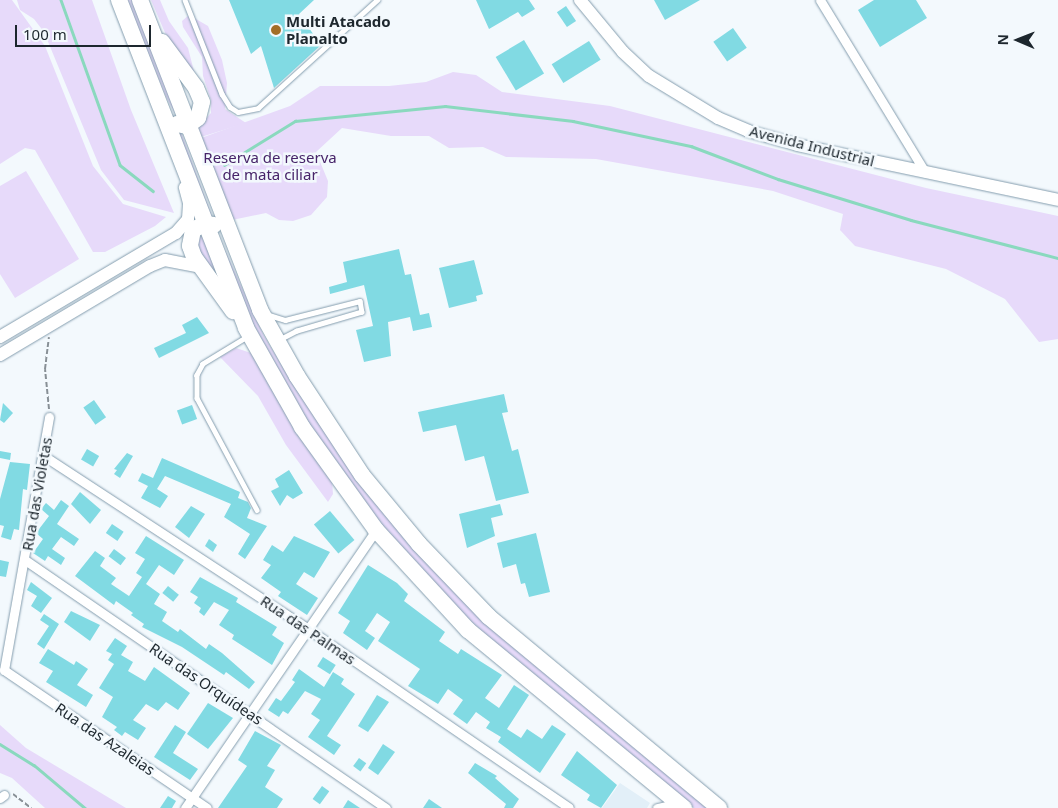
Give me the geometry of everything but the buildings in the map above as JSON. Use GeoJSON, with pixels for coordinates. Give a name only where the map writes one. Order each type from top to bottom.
{"type":"FeatureCollection","features":[{"type":"Feature","properties":{"kind":"highway"},"geometry":{"type":"LineString","coordinates":[[119,0],[204,224],[248,332]]}},
{"type":"Feature","properties":{"kind":"highway"},"geometry":{"type":"LineString","coordinates":[[140,0],[164,47],[200,95],[202,109],[198,118],[187,126],[180,126],[171,120],[155,92]]}},
{"type":"Feature","properties":{"kind":"highway"},"geometry":{"type":"LineString","coordinates":[[140,0],[187,126],[260,310]]}},
{"type":"Feature","properties":{"kind":"highway"},"geometry":{"type":"LineString","coordinates":[[681,805],[468,630],[376,530],[302,427],[248,332],[194,258],[190,239],[193,230],[204,224],[211,223],[218,230],[260,310],[318,410],[362,475],[457,586],[513,638],[719,808]]}},
{"type":"Feature","properties":{"kind":"street","name":"Avenida Industrial"},"geometry":{"type":"LineString","coordinates":[[580,0],[623,52],[649,76],[718,118],[766,137],[1058,200]]}},
{"type":"Feature","properties":{"kind":"street"},"geometry":{"type":"LineString","coordinates":[[820,0],[925,172]]}},
{"type":"Feature","properties":{"kind":"street"},"geometry":{"type":"LineString","coordinates":[[0,337],[176,233],[188,219],[189,203],[175,157],[176,151]]}},
{"type":"Feature","properties":{"kind":"street"},"geometry":{"type":"LineString","coordinates":[[0,355],[124,281],[165,260],[200,267]]}},
{"type":"Feature","properties":{"kind":"street","name":"Rua das Violetas"},"geometry":{"type":"LineString","coordinates":[[2,670],[25,560],[50,417]]}},
{"type":"Feature","properties":{"kind":"street","name":"Rua das Palmas"},"geometry":{"type":"LineString","coordinates":[[44,456],[308,629],[569,808]]}},
{"type":"Feature","properties":{"kind":"street"},"geometry":{"type":"LineString","coordinates":[[185,808],[376,530]]}},
{"type":"Feature","properties":{"kind":"street","name":"Rua das Orquídeas"},"geometry":{"type":"LineString","coordinates":[[25,560],[386,808]]}},
{"type":"Feature","properties":{"kind":"street","name":"Rua das Azaleias"},"geometry":{"type":"LineString","coordinates":[[2,670],[207,808]]}},
{"type":"Feature","properties":{"kind":"street"},"geometry":{"type":"LineString","coordinates":[[663,791],[658,808],[681,805]]}},
{"type":"Feature","properties":{"kind":"lane"},"geometry":{"type":"LineString","coordinates":[[185,0],[215,79],[230,107],[238,112],[258,108],[377,0]]}},
{"type":"Feature","properties":{"kind":"lane"},"geometry":{"type":"LineString","coordinates":[[118,269],[124,281]]}},
{"type":"Feature","properties":{"kind":"lane"},"geometry":{"type":"LineString","coordinates":[[260,310],[285,320],[360,301],[362,312],[296,331],[279,342]]}},
{"type":"Feature","properties":{"kind":"lane"},"geometry":{"type":"LineString","coordinates":[[248,332],[203,364],[197,375],[197,398],[258,510]]}},
{"type":"Feature","properties":{"kind":"path","name":"Rua das Violetas"},"geometry":{"type":"LineString","coordinates":[[50,417],[46,353],[58,320]]}},
{"type":"Feature","properties":{"kind":"path"},"geometry":{"type":"LineString","coordinates":[[2,797],[16,794],[31,808]]}},
{"type":"Feature","properties":{"kind":"shaded area"},"geometry":{"type":"Polygon","coordinates":[[[620,783],[650,803],[647,808],[602,808],[620,783]]]}},
{"type":"Feature","properties":{"kind":"green space"},"geometry":{"type":"Polygon","coordinates":[[[0,0],[12,0],[45,46],[93,166],[123,204],[166,217],[155,226],[105,252],[93,252],[35,150],[25,148],[0,164],[0,0]]]}},
{"type":"Feature","properties":{"kind":"green space"},"geometry":{"type":"Polygon","coordinates":[[[17,0],[92,0],[131,110],[174,213],[124,200],[101,170],[44,32],[34,19],[20,10],[17,0]]]}},
{"type":"Feature","properties":{"kind":"green space"},"geometry":{"type":"Polygon","coordinates":[[[126,0],[134,0],[176,115],[166,97],[126,0]]]}},
{"type":"Feature","properties":{"kind":"green space"},"geometry":{"type":"Polygon","coordinates":[[[151,0],[160,0],[169,21],[188,48],[196,79],[172,49],[151,0]]]}},
{"type":"Feature","properties":{"kind":"green space"},"geometry":{"type":"Polygon","coordinates":[[[189,15],[208,26],[222,60],[227,83],[225,109],[246,123],[201,137],[197,128],[211,113],[211,100],[203,76],[202,57],[183,27],[182,21],[189,15]]]}},
{"type":"Feature","properties":{"kind":"green space","name":"Reserva de reserva de mata ciliar"},"geometry":{"type":"Polygon","coordinates":[[[453,72],[476,75],[502,92],[610,106],[926,188],[1058,216],[1058,339],[1039,342],[1005,299],[946,269],[855,246],[840,230],[843,214],[773,191],[596,159],[506,157],[483,147],[449,148],[429,136],[391,136],[342,128],[316,152],[328,181],[327,197],[311,215],[293,221],[279,220],[266,213],[232,220],[201,138],[290,106],[320,86],[389,86],[426,82],[453,72]]]}},
{"type":"Feature","properties":{"kind":"green space"},"geometry":{"type":"Polygon","coordinates":[[[181,132],[213,219],[207,216],[175,134],[181,132]]]}},
{"type":"Feature","properties":{"kind":"green space"},"geometry":{"type":"Polygon","coordinates":[[[26,171],[79,259],[15,298],[0,274],[0,186],[26,171]]]}},
{"type":"Feature","properties":{"kind":"green space"},"geometry":{"type":"Polygon","coordinates":[[[202,230],[230,296],[201,258],[196,238],[202,230]]]}},
{"type":"Feature","properties":{"kind":"green space"},"geometry":{"type":"Polygon","coordinates":[[[219,237],[264,336],[295,387],[409,543],[471,609],[707,808],[694,808],[504,651],[463,614],[367,508],[309,427],[261,344],[219,237]]]}},
{"type":"Feature","properties":{"kind":"green space"},"geometry":{"type":"Polygon","coordinates":[[[236,348],[251,353],[332,481],[333,494],[328,502],[286,445],[258,396],[220,357],[236,348]]]}},
{"type":"Feature","properties":{"kind":"green space"},"geometry":{"type":"Polygon","coordinates":[[[0,725],[26,748],[126,808],[45,808],[12,778],[0,773],[0,725]]]}},
{"type":"Feature","properties":{"kind":"waterway"},"geometry":{"type":"LineString","coordinates":[[61,0],[120,165],[153,191]]}},
{"type":"Feature","properties":{"kind":"waterway"},"geometry":{"type":"LineString","coordinates":[[224,165],[295,121],[445,106],[573,121],[691,146],[778,179],[911,220],[1058,258]]}},
{"type":"Feature","properties":{"kind":"waterway"},"geometry":{"type":"LineString","coordinates":[[0,744],[34,765],[85,808]]}},
{"type":"Feature","properties":{"kind":"place","name":"Multi Atacado Planalto"},"geometry":{"type":"Point","coordinates":[276,30]}}]}
